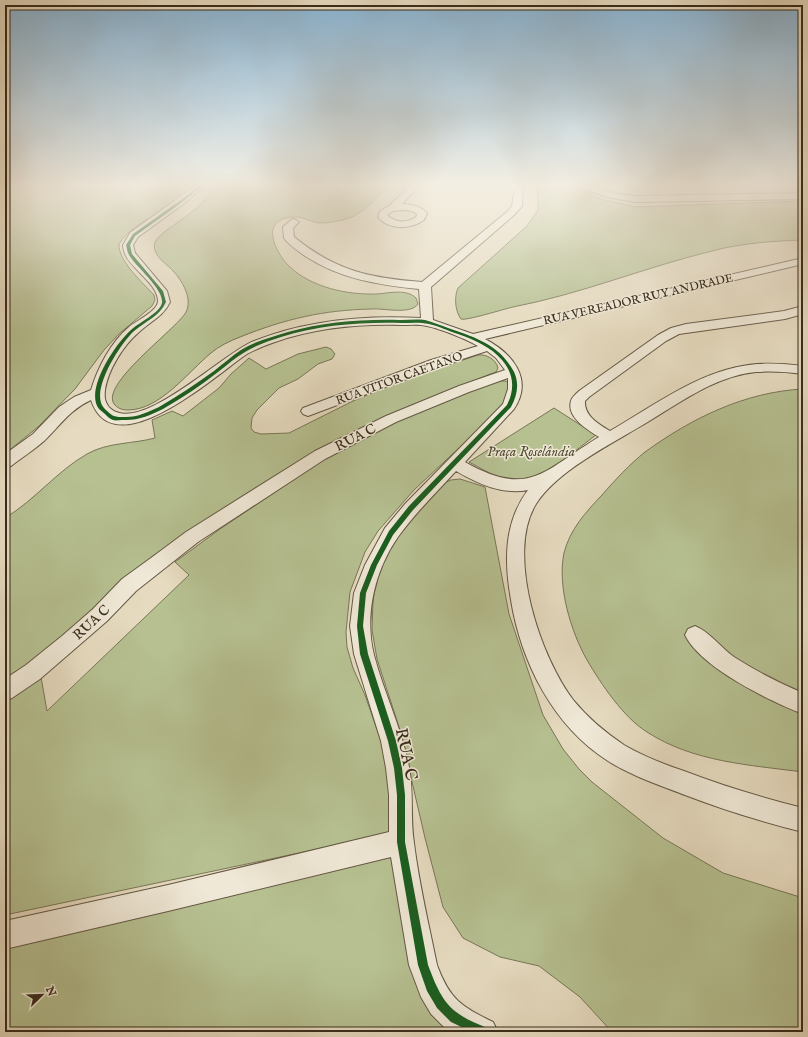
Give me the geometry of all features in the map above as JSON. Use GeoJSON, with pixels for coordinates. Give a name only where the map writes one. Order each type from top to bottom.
{"type":"FeatureCollection","features":[{"type":"Feature","properties":{"kind":"street"},"geometry":{"type":"LineString","coordinates":[[136,234],[129,242],[128,248],[130,254],[161,291],[164,302],[158,311],[133,331],[116,351],[102,376],[98,392],[98,404],[106,414],[119,420],[130,419],[151,413],[164,407],[244,351],[271,340],[330,324],[368,321],[428,322],[473,338],[490,346],[504,359],[513,372]]}},
{"type":"Feature","properties":{"kind":"street"},"geometry":{"type":"LineString","coordinates":[[289,234],[289,238],[316,258],[340,271],[377,282],[425,286],[486,234]]}},
{"type":"Feature","properties":{"kind":"street","name":"RUA VEREADOR RUY ANDRADE"},"geometry":{"type":"LineString","coordinates":[[473,338],[803,261]]}},
{"type":"Feature","properties":{"kind":"street"},"geometry":{"type":"LineString","coordinates":[[425,286],[428,322]]}},
{"type":"Feature","properties":{"kind":"street"},"geometry":{"type":"LineString","coordinates":[[610,438],[585,419],[578,408],[578,400],[662,338],[675,331],[686,328],[785,315],[803,310]]}},
{"type":"Feature","properties":{"kind":"street","name":"RUA VITOR CAETANO"},"geometry":{"type":"LineString","coordinates":[[308,411],[436,363],[490,346]]}},
{"type":"Feature","properties":{"kind":"street"},"geometry":{"type":"LineString","coordinates":[[803,370],[764,368],[745,369],[729,373],[701,385],[610,438],[564,468],[547,481],[532,497],[521,517],[516,543],[516,578],[526,623],[539,660],[548,680],[567,708],[599,741],[642,767],[744,804],[803,820]]}},
{"type":"Feature","properties":{"kind":"street","name":"RUA C"},"geometry":{"type":"LineString","coordinates":[[5,691],[33,672],[69,642],[100,615],[129,585],[157,563],[192,538],[320,455],[391,419],[464,389],[513,372],[516,387],[515,396],[509,406],[411,508],[391,533],[374,564],[363,593],[360,626],[363,647],[375,691],[392,741],[396,762],[401,795],[401,842],[423,965],[431,987],[441,1004],[455,1018],[483,1032]]}},
{"type":"Feature","properties":{"kind":"street"},"geometry":{"type":"LineString","coordinates":[[5,462],[38,438],[64,410],[79,400],[98,392]]}},
{"type":"Feature","properties":{"kind":"street"},"geometry":{"type":"LineString","coordinates":[[455,463],[489,481],[510,485],[536,482],[564,468]]}},
{"type":"Feature","properties":{"kind":"street"},"geometry":{"type":"LineString","coordinates":[[695,634],[716,655],[740,673],[781,695],[803,704]]}},
{"type":"Feature","properties":{"kind":"street"},"geometry":{"type":"LineString","coordinates":[[5,935],[168,898],[401,842]]}},
{"type":"Feature","properties":{"kind":"green space"},"geometry":{"type":"Polygon","coordinates":[[[5,234],[128,234],[119,244],[122,257],[138,278],[154,295],[155,300],[152,306],[119,334],[104,350],[75,389],[39,426],[5,454],[5,234]]]}},
{"type":"Feature","properties":{"kind":"green space"},"geometry":{"type":"Polygon","coordinates":[[[162,234],[273,234],[276,248],[281,256],[294,271],[303,277],[325,287],[359,294],[394,292],[406,293],[416,298],[418,304],[409,309],[403,310],[372,309],[337,311],[289,320],[273,325],[232,340],[218,348],[173,389],[151,404],[128,410],[119,408],[115,405],[113,396],[117,385],[140,358],[180,320],[188,307],[186,290],[183,284],[155,251],[155,242],[162,234]]]}},
{"type":"Feature","properties":{"kind":"green space"},"geometry":{"type":"Polygon","coordinates":[[[518,234],[803,234],[803,240],[735,246],[687,257],[564,295],[477,317],[461,319],[459,316],[456,304],[458,288],[518,234]]]}},
{"type":"Feature","properties":{"kind":"green space"},"geometry":{"type":"Polygon","coordinates":[[[326,347],[331,349],[335,354],[332,359],[318,364],[298,379],[279,388],[257,410],[252,418],[251,428],[254,432],[261,434],[289,433],[353,401],[400,381],[478,355],[484,355],[490,358],[495,362],[498,368],[496,372],[388,415],[153,556],[114,588],[49,650],[5,681],[5,518],[26,503],[76,461],[87,454],[103,447],[155,438],[152,420],[172,411],[183,416],[219,388],[231,374],[249,358],[266,369],[298,354],[326,347]]]}},
{"type":"Feature","properties":{"kind":"green space"},"geometry":{"type":"Polygon","coordinates":[[[496,381],[509,382],[506,404],[414,490],[378,531],[365,552],[350,592],[346,632],[347,647],[353,668],[365,695],[385,753],[394,833],[5,915],[5,700],[41,677],[47,711],[189,575],[175,562],[220,529],[337,451],[394,422],[496,381]]]}},
{"type":"Feature","properties":{"kind":"green space"},"geometry":{"type":"Polygon","coordinates":[[[803,389],[803,772],[722,761],[703,756],[683,750],[665,742],[638,726],[606,690],[581,649],[567,608],[562,580],[562,566],[564,553],[570,536],[579,521],[617,478],[645,452],[681,428],[740,401],[781,391],[803,389]]]}},
{"type":"Feature","properties":{"kind":"green space","name":"Praça Roselândia"},"geometry":{"type":"Polygon","coordinates":[[[554,408],[596,435],[564,460],[540,474],[527,478],[515,480],[498,477],[469,462],[554,408]]]}},
{"type":"Feature","properties":{"kind":"green space"},"geometry":{"type":"Polygon","coordinates":[[[460,479],[485,487],[509,614],[543,715],[563,749],[579,769],[592,782],[663,838],[723,873],[803,898],[803,1032],[612,1032],[580,997],[539,966],[500,957],[463,938],[443,907],[425,838],[400,730],[377,659],[372,630],[373,600],[378,574],[391,543],[442,484],[451,480],[460,479]]]}},
{"type":"Feature","properties":{"kind":"green space"},"geometry":{"type":"Polygon","coordinates":[[[397,848],[417,965],[472,1032],[5,1032],[5,943],[397,848]]]}},
{"type":"Feature","properties":{"kind":"cycle path"},"geometry":{"type":"LineString","coordinates":[[135,234],[128,245],[130,254],[161,291],[164,302],[162,307],[155,315],[132,331],[119,346],[106,367],[98,390],[98,400],[101,408],[114,418],[131,419],[151,413],[173,401],[243,351],[254,346],[290,333],[342,323],[368,321],[419,321],[433,323],[488,346],[500,355],[513,373],[515,379],[515,389],[509,406],[411,508],[391,533],[374,565],[363,593],[360,626],[364,654],[392,741],[398,768],[401,795],[401,842],[423,965],[431,987],[441,1004],[455,1018],[483,1032]]}}]}
